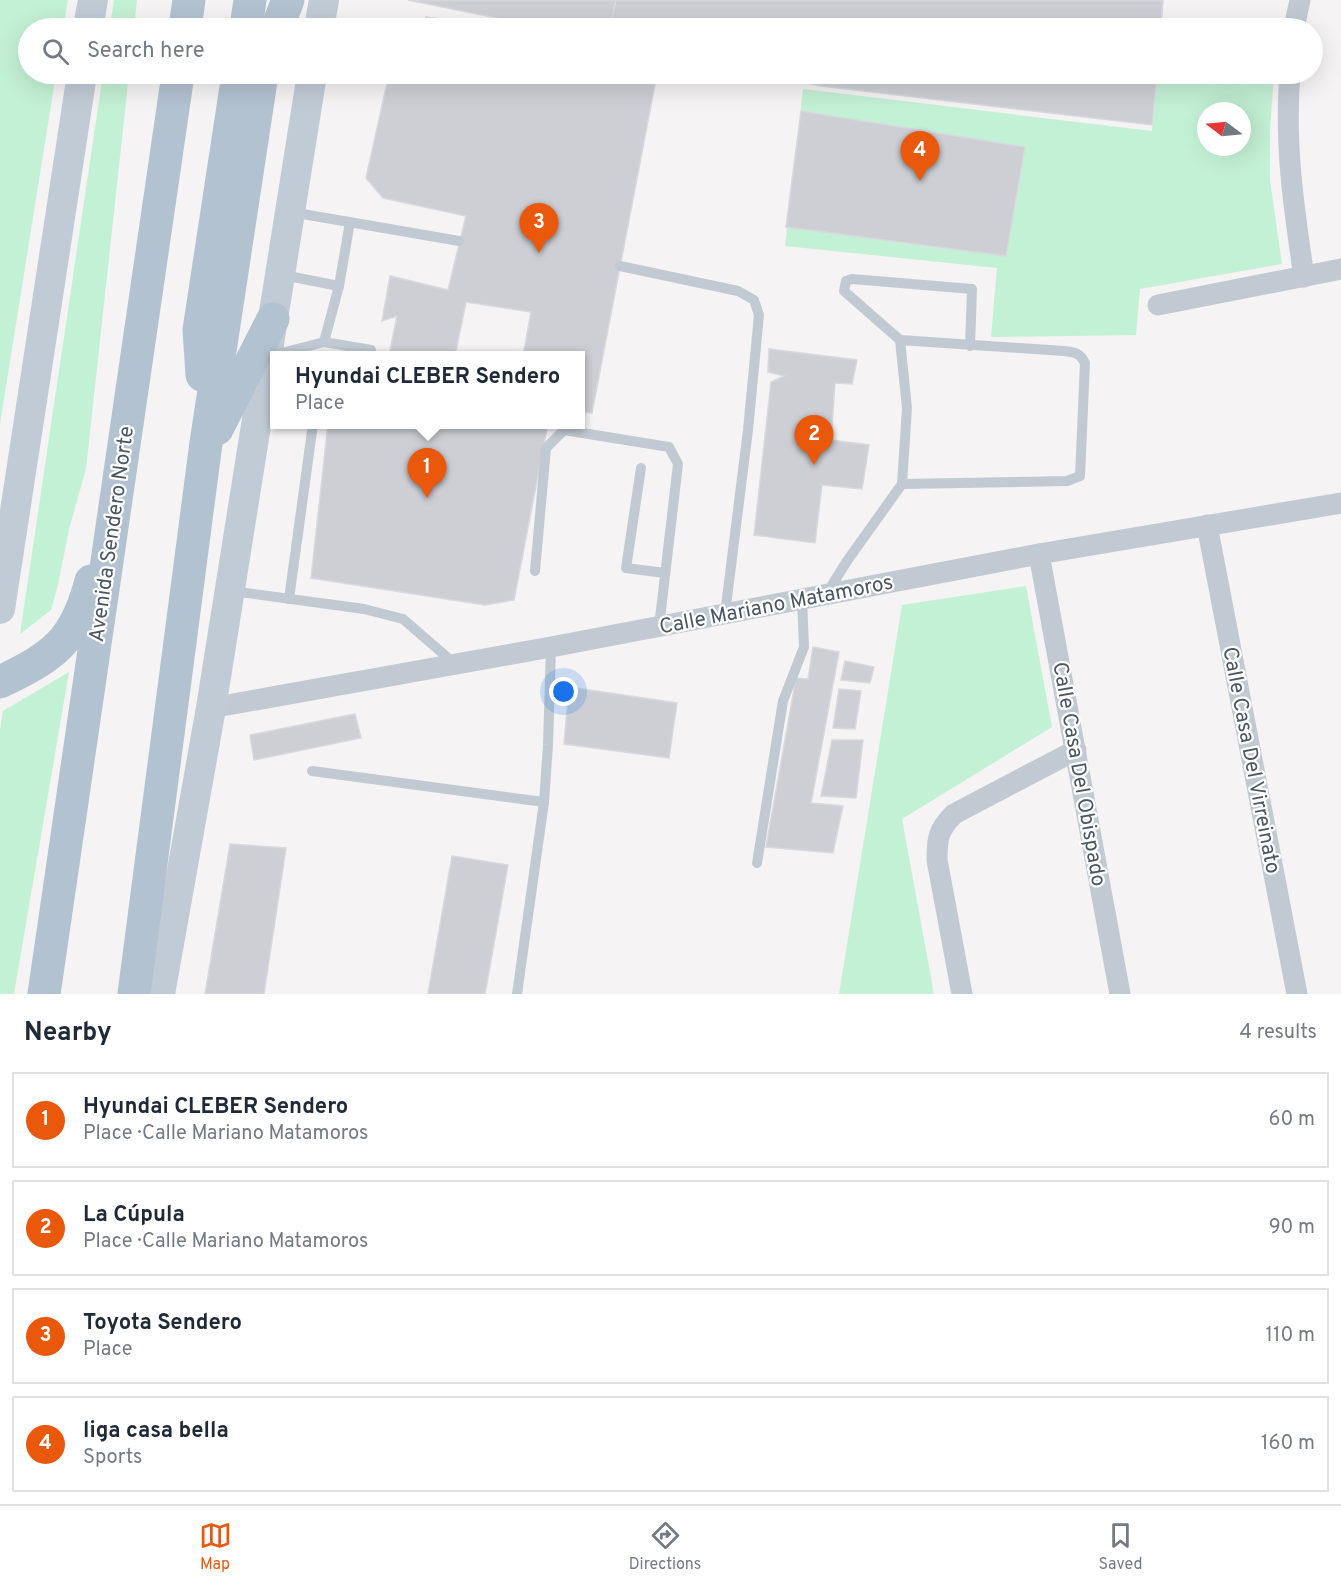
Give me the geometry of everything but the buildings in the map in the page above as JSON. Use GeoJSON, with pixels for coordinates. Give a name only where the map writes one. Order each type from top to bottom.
{"type":"FeatureCollection","features":[{"type":"Feature","properties":{"kind":"main road"},"geometry":{"type":"LineString","coordinates":[[171,0],[174,18]]}},
{"type":"Feature","properties":{"kind":"main road"},"geometry":{"type":"LineString","coordinates":[[186,18],[189,0]]}},
{"type":"Feature","properties":{"kind":"main road"},"geometry":{"type":"LineString","coordinates":[[247,18],[250,0]]}},
{"type":"Feature","properties":{"kind":"main road"},"geometry":{"type":"LineString","coordinates":[[270,18],[273,0]]}},
{"type":"Feature","properties":{"kind":"main road"},"geometry":{"type":"LineString","coordinates":[[281,18],[288,0]]}},
{"type":"Feature","properties":{"kind":"main road","name":"Avenida Sendero Norte"},"geometry":{"type":"LineString","coordinates":[[44,994],[176,84]]}},
{"type":"Feature","properties":{"kind":"main road"},"geometry":{"type":"LineString","coordinates":[[206,447],[199,330],[236,84]]}},
{"type":"Feature","properties":{"kind":"main road"},"geometry":{"type":"LineString","coordinates":[[134,994],[206,447],[260,84]]}},
{"type":"Feature","properties":{"kind":"main road"},"geometry":{"type":"LineString","coordinates":[[206,447],[273,319]]}},
{"type":"Feature","properties":{"kind":"main road"},"geometry":{"type":"LineString","coordinates":[[0,681],[36,664],[55,650],[68,636],[82,609],[90,584],[121,454]]}},
{"type":"Feature","properties":{"kind":"street"},"geometry":{"type":"LineString","coordinates":[[90,18],[93,0]]}},
{"type":"Feature","properties":{"kind":"street"},"geometry":{"type":"LineString","coordinates":[[321,18],[324,0]]}},
{"type":"Feature","properties":{"kind":"street"},"geometry":{"type":"LineString","coordinates":[[1296,18],[1300,0]]}},
{"type":"Feature","properties":{"kind":"street"},"geometry":{"type":"LineString","coordinates":[[0,609],[79,84]]}},
{"type":"Feature","properties":{"kind":"street"},"geometry":{"type":"LineString","coordinates":[[270,351],[273,319],[310,84]]}},
{"type":"Feature","properties":{"kind":"street"},"geometry":{"type":"LineString","coordinates":[[1289,84],[1288,141],[1294,209],[1304,277]]}},
{"type":"Feature","properties":{"kind":"street"},"geometry":{"type":"LineString","coordinates":[[1158,305],[1341,270]]}},
{"type":"Feature","properties":{"kind":"street"},"geometry":{"type":"LineString","coordinates":[[160,994],[269,367]]}},
{"type":"Feature","properties":{"kind":"street","name":"Calle Mariano Matamoros"},"geometry":{"type":"LineString","coordinates":[[211,708],[659,627],[1039,554],[1341,502]]}},
{"type":"Feature","properties":{"kind":"street","name":"Calle Casa Del Virreinato"},"geometry":{"type":"LineString","coordinates":[[1207,525],[1297,994]]}},
{"type":"Feature","properties":{"kind":"street","name":"Calle Casa Del Obispado"},"geometry":{"type":"LineString","coordinates":[[1039,554],[1120,994]]}},
{"type":"Feature","properties":{"kind":"street"},"geometry":{"type":"LineString","coordinates":[[962,994],[937,860],[937,840],[943,825],[954,814],[1076,750]]}},
{"type":"Feature","properties":{"kind":"lane"},"geometry":{"type":"LineString","coordinates":[[290,211],[459,241]]}},
{"type":"Feature","properties":{"kind":"lane"},"geometry":{"type":"LineString","coordinates":[[324,342],[339,285],[350,222]]}},
{"type":"Feature","properties":{"kind":"lane"},"geometry":{"type":"LineString","coordinates":[[620,266],[738,291],[754,300],[759,315],[748,430],[725,614]]}},
{"type":"Feature","properties":{"kind":"lane"},"geometry":{"type":"LineString","coordinates":[[280,274],[339,285]]}},
{"type":"Feature","properties":{"kind":"lane"},"geometry":{"type":"LineString","coordinates":[[902,484],[1067,481],[1080,476],[1085,363],[1082,357],[1075,352],[970,346],[900,340],[844,291],[846,281],[852,279],[972,289],[970,346]]}},
{"type":"Feature","properties":{"kind":"lane"},"geometry":{"type":"LineString","coordinates":[[827,593],[902,484],[907,408],[900,340]]}},
{"type":"Feature","properties":{"kind":"lane"},"geometry":{"type":"LineString","coordinates":[[304,351],[324,342],[371,351]]}},
{"type":"Feature","properties":{"kind":"lane"},"geometry":{"type":"LineString","coordinates":[[289,599],[312,429]]}},
{"type":"Feature","properties":{"kind":"lane"},"geometry":{"type":"LineString","coordinates":[[535,570],[546,448],[564,430],[669,447],[678,464],[659,627]]}},
{"type":"Feature","properties":{"kind":"lane"},"geometry":{"type":"LineString","coordinates":[[641,468],[626,568],[665,573]]}},
{"type":"Feature","properties":{"kind":"lane"},"geometry":{"type":"LineString","coordinates":[[230,591],[364,609],[403,619],[455,664]]}},
{"type":"Feature","properties":{"kind":"lane"},"geometry":{"type":"LineString","coordinates":[[757,863],[783,701],[804,647],[802,598]]}},
{"type":"Feature","properties":{"kind":"lane"},"geometry":{"type":"LineString","coordinates":[[517,994],[544,802],[551,647]]}},
{"type":"Feature","properties":{"kind":"lane"},"geometry":{"type":"LineString","coordinates":[[312,771],[544,802]]}},
{"type":"Feature","properties":{"kind":"green space"},"geometry":{"type":"Polygon","coordinates":[[[0,0],[68,0],[65,18],[18,18],[18,84],[54,84],[0,424],[0,0]]]}},
{"type":"Feature","properties":{"kind":"green space"},"geometry":{"type":"Polygon","coordinates":[[[114,0],[137,0],[135,18],[111,18],[114,0]]]}},
{"type":"Feature","properties":{"kind":"green space"},"geometry":{"type":"Polygon","coordinates":[[[102,84],[128,84],[86,469],[69,529],[51,610],[20,634],[102,84]]]}},
{"type":"Feature","properties":{"kind":"green space"},"geometry":{"type":"Polygon","coordinates":[[[1156,84],[1273,84],[1270,180],[1282,264],[1140,289],[1136,335],[991,337],[997,268],[785,246],[803,89],[1152,131],[1156,84]]]}},
{"type":"Feature","properties":{"kind":"green space"},"geometry":{"type":"Polygon","coordinates":[[[1026,586],[1052,727],[902,819],[934,994],[839,994],[902,605],[1026,586]]]}},
{"type":"Feature","properties":{"kind":"green space"},"geometry":{"type":"Polygon","coordinates":[[[69,672],[14,994],[0,994],[0,730],[3,711],[69,672]]]}},
{"type":"Feature","properties":{"kind":"place","name":"liga casa bella"},"geometry":{"type":"Point","coordinates":[920,181]}},
{"type":"Feature","properties":{"kind":"place","name":"Toyota Sendero"},"geometry":{"type":"Point","coordinates":[539,253]}},
{"type":"Feature","properties":{"kind":"place","name":"La Cúpula"},"geometry":{"type":"Point","coordinates":[814,465]}},
{"type":"Feature","properties":{"kind":"place","name":"Hyundai CLEBER Sendero"},"geometry":{"type":"Point","coordinates":[427,498]}}]}
